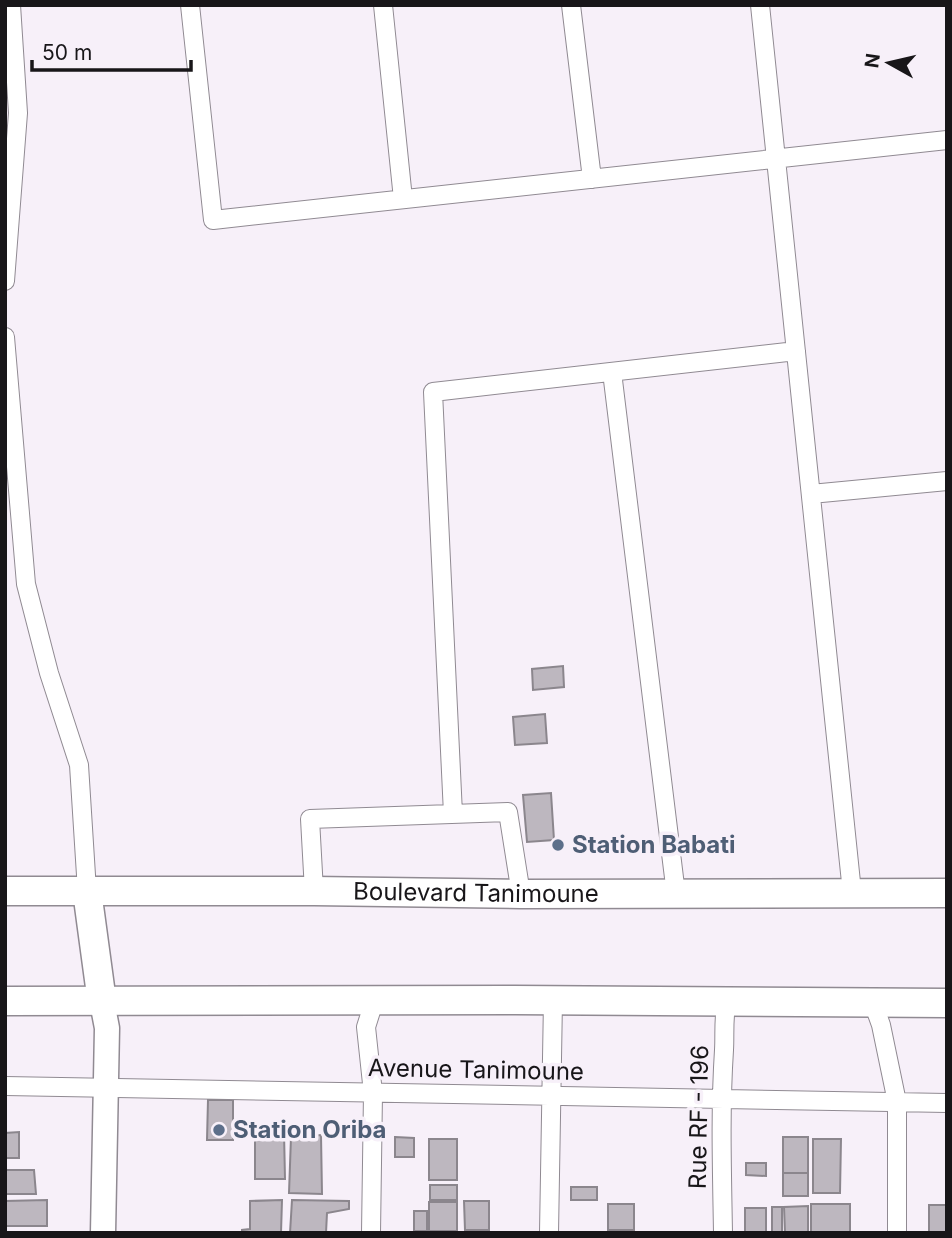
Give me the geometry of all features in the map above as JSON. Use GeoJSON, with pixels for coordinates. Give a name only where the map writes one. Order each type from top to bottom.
{"type":"FeatureCollection","features":[{"type":"Feature","properties":{"kind":"main road","name":"Boulevard Tanimoune"},"geometry":{"type":"LineString","coordinates":[[5,891],[947,893]]}},
{"type":"Feature","properties":{"kind":"main road"},"geometry":{"type":"LineString","coordinates":[[87,891],[107,1028],[103,1233]]}},
{"type":"Feature","properties":{"kind":"main road"},"geometry":{"type":"LineString","coordinates":[[5,1001],[553,1000],[947,1003]]}},
{"type":"Feature","properties":{"kind":"street"},"geometry":{"type":"LineString","coordinates":[[5,281],[18,113],[11,5]]}},
{"type":"Feature","properties":{"kind":"street"},"geometry":{"type":"LineString","coordinates":[[190,5],[213,220],[947,139]]}},
{"type":"Feature","properties":{"kind":"street"},"geometry":{"type":"LineString","coordinates":[[383,5],[403,199]]}},
{"type":"Feature","properties":{"kind":"street"},"geometry":{"type":"LineString","coordinates":[[571,5],[592,179]]}},
{"type":"Feature","properties":{"kind":"street"},"geometry":{"type":"LineString","coordinates":[[760,5],[852,892]]}},
{"type":"Feature","properties":{"kind":"street"},"geometry":{"type":"LineString","coordinates":[[5,337],[26,584],[49,673],[79,765],[87,891]]}},
{"type":"Feature","properties":{"kind":"street"},"geometry":{"type":"LineString","coordinates":[[453,814],[433,392],[796,351]]}},
{"type":"Feature","properties":{"kind":"street"},"geometry":{"type":"LineString","coordinates":[[611,372],[676,894]]}},
{"type":"Feature","properties":{"kind":"street"},"geometry":{"type":"LineString","coordinates":[[811,494],[947,481]]}},
{"type":"Feature","properties":{"kind":"street"},"geometry":{"type":"LineString","coordinates":[[314,891],[310,819],[508,812],[521,894]]}},
{"type":"Feature","properties":{"kind":"street"},"geometry":{"type":"LineString","coordinates":[[364,1000],[372,1008],[366,1027],[373,1093],[371,1233]]}},
{"type":"Feature","properties":{"kind":"street"},"geometry":{"type":"LineString","coordinates":[[549,1233],[553,1000]]}},
{"type":"Feature","properties":{"kind":"street","name":"Rue RF - 196"},"geometry":{"type":"LineString","coordinates":[[723,1233],[721,1099],[726,1026],[724,1012],[727,1002]]}},
{"type":"Feature","properties":{"kind":"street"},"geometry":{"type":"LineString","coordinates":[[876,1003],[897,1102],[897,1233]]}},
{"type":"Feature","properties":{"kind":"street","name":"Avenue Tanimoune"},"geometry":{"type":"LineString","coordinates":[[5,1086],[947,1103]]}},
{"type":"Feature","properties":{"kind":"building"},"geometry":{"type":"Polygon","coordinates":[[[563,666],[564,687],[533,690],[532,669],[563,666]]]}},
{"type":"Feature","properties":{"kind":"building"},"geometry":{"type":"Polygon","coordinates":[[[545,714],[547,743],[515,745],[513,717],[545,714]]]}},
{"type":"Feature","properties":{"kind":"building"},"geometry":{"type":"Polygon","coordinates":[[[551,793],[554,840],[527,842],[523,795],[551,793]]]}},
{"type":"Feature","properties":{"kind":"building"},"geometry":{"type":"Polygon","coordinates":[[[208,1100],[233,1100],[233,1140],[207,1140],[208,1100]]]}},
{"type":"Feature","properties":{"kind":"building"},"geometry":{"type":"Polygon","coordinates":[[[19,1132],[19,1158],[5,1158],[5,1133],[19,1132]]]}},
{"type":"Feature","properties":{"kind":"building"},"geometry":{"type":"Polygon","coordinates":[[[284,1132],[285,1179],[255,1179],[255,1134],[284,1132]]]}},
{"type":"Feature","properties":{"kind":"building"},"geometry":{"type":"Polygon","coordinates":[[[321,1135],[322,1194],[289,1193],[291,1137],[321,1135]]]}},
{"type":"Feature","properties":{"kind":"building"},"geometry":{"type":"Polygon","coordinates":[[[395,1137],[414,1138],[414,1157],[395,1157],[395,1137]]]}},
{"type":"Feature","properties":{"kind":"building"},"geometry":{"type":"Polygon","coordinates":[[[783,1137],[808,1137],[808,1173],[783,1173],[783,1137]]]}},
{"type":"Feature","properties":{"kind":"building"},"geometry":{"type":"Polygon","coordinates":[[[429,1139],[457,1139],[457,1180],[429,1180],[429,1139]]]}},
{"type":"Feature","properties":{"kind":"building"},"geometry":{"type":"Polygon","coordinates":[[[813,1139],[841,1139],[840,1193],[813,1193],[813,1139]]]}},
{"type":"Feature","properties":{"kind":"building"},"geometry":{"type":"Polygon","coordinates":[[[746,1163],[766,1163],[766,1176],[746,1175],[746,1163]]]}},
{"type":"Feature","properties":{"kind":"building"},"geometry":{"type":"Polygon","coordinates":[[[5,1170],[34,1170],[36,1194],[5,1194],[5,1170]]]}},
{"type":"Feature","properties":{"kind":"building"},"geometry":{"type":"Polygon","coordinates":[[[783,1173],[808,1173],[808,1196],[783,1196],[783,1173]]]}},
{"type":"Feature","properties":{"kind":"building"},"geometry":{"type":"Polygon","coordinates":[[[430,1185],[457,1185],[457,1200],[430,1200],[430,1185]]]}},
{"type":"Feature","properties":{"kind":"building"},"geometry":{"type":"Polygon","coordinates":[[[571,1187],[597,1187],[597,1200],[571,1200],[571,1187]]]}},
{"type":"Feature","properties":{"kind":"building"},"geometry":{"type":"Polygon","coordinates":[[[47,1200],[47,1226],[5,1226],[5,1201],[47,1200]]]}},
{"type":"Feature","properties":{"kind":"building"},"geometry":{"type":"Polygon","coordinates":[[[282,1200],[281,1233],[242,1233],[242,1230],[250,1229],[250,1201],[282,1200]]]}},
{"type":"Feature","properties":{"kind":"building"},"geometry":{"type":"Polygon","coordinates":[[[292,1200],[349,1201],[349,1209],[327,1213],[326,1233],[290,1233],[292,1200]]]}},
{"type":"Feature","properties":{"kind":"building"},"geometry":{"type":"Polygon","coordinates":[[[464,1201],[489,1201],[489,1230],[465,1230],[464,1201]]]}},
{"type":"Feature","properties":{"kind":"building"},"geometry":{"type":"Polygon","coordinates":[[[429,1202],[457,1202],[457,1231],[429,1231],[429,1202]]]}},
{"type":"Feature","properties":{"kind":"building"},"geometry":{"type":"Polygon","coordinates":[[[608,1204],[634,1204],[634,1230],[608,1230],[608,1204]]]}},
{"type":"Feature","properties":{"kind":"building"},"geometry":{"type":"Polygon","coordinates":[[[811,1204],[850,1204],[850,1233],[811,1233],[811,1204]]]}},
{"type":"Feature","properties":{"kind":"building"},"geometry":{"type":"Polygon","coordinates":[[[929,1205],[947,1205],[947,1233],[929,1233],[929,1205]]]}},
{"type":"Feature","properties":{"kind":"building"},"geometry":{"type":"Polygon","coordinates":[[[808,1206],[808,1233],[785,1233],[784,1207],[808,1206]]]}},
{"type":"Feature","properties":{"kind":"building"},"geometry":{"type":"Polygon","coordinates":[[[772,1207],[782,1207],[782,1233],[772,1233],[772,1207]]]}},
{"type":"Feature","properties":{"kind":"building"},"geometry":{"type":"Polygon","coordinates":[[[745,1208],[766,1208],[766,1232],[745,1232],[745,1208]]]}},
{"type":"Feature","properties":{"kind":"building"},"geometry":{"type":"Polygon","coordinates":[[[414,1211],[427,1211],[427,1231],[414,1231],[414,1211]]]}},
{"type":"Feature","properties":{"kind":"place","name":"Station Babati"},"geometry":{"type":"Point","coordinates":[558,845]}},
{"type":"Feature","properties":{"kind":"place","name":"Station Oriba"},"geometry":{"type":"Point","coordinates":[219,1130]}}]}
